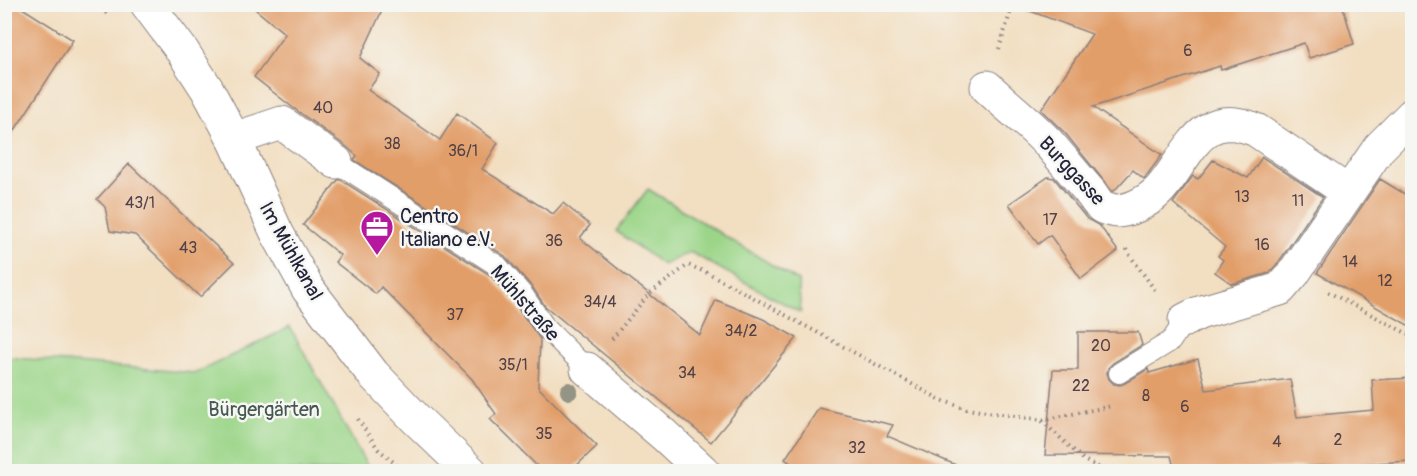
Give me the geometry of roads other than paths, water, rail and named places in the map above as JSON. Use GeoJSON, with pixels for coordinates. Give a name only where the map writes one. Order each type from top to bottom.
{"type":"FeatureCollection","features":[{"type":"Feature","properties":{"kind":"street","name":"Im Mühlkanal"},"geometry":{"type":"LineString","coordinates":[[147,4],[207,89],[234,139],[277,233],[308,289],[373,374],[471,471]]}},
{"type":"Feature","properties":{"kind":"street","name":"Burggasse"},"geometry":{"type":"LineString","coordinates":[[987,87],[1050,145],[1102,207],[1117,211],[1140,204],[1151,197],[1161,188],[1201,133],[1229,123],[1242,124],[1256,130],[1348,192]]}},
{"type":"Feature","properties":{"kind":"street"},"geometry":{"type":"LineString","coordinates":[[1173,309],[1199,314],[1280,289],[1293,274],[1379,148],[1413,115]]}},
{"type":"Feature","properties":{"kind":"street","name":"Mühlstraße"},"geometry":{"type":"LineString","coordinates":[[234,139],[282,123],[336,162]]}},
{"type":"Feature","properties":{"kind":"street","name":"Mühlstraße"},"geometry":{"type":"LineString","coordinates":[[587,369],[704,471]]}},
{"type":"Feature","properties":{"kind":"lane","name":"Mühlstraße"},"geometry":{"type":"LineString","coordinates":[[336,162],[498,266],[524,296],[545,327],[587,369]]}},
{"type":"Feature","properties":{"kind":"lane"},"geometry":{"type":"LineString","coordinates":[[1119,373],[1171,341],[1173,309]]}},
{"type":"Feature","properties":{"kind":"place","name":"Centro Italiano e.V."},"geometry":{"type":"Point","coordinates":[377,256]}},
{"type":"Feature","properties":{"kind":"park label","name":"Bürgergärten"},"geometry":{"type":"Point","coordinates":[264,409]}}]}
